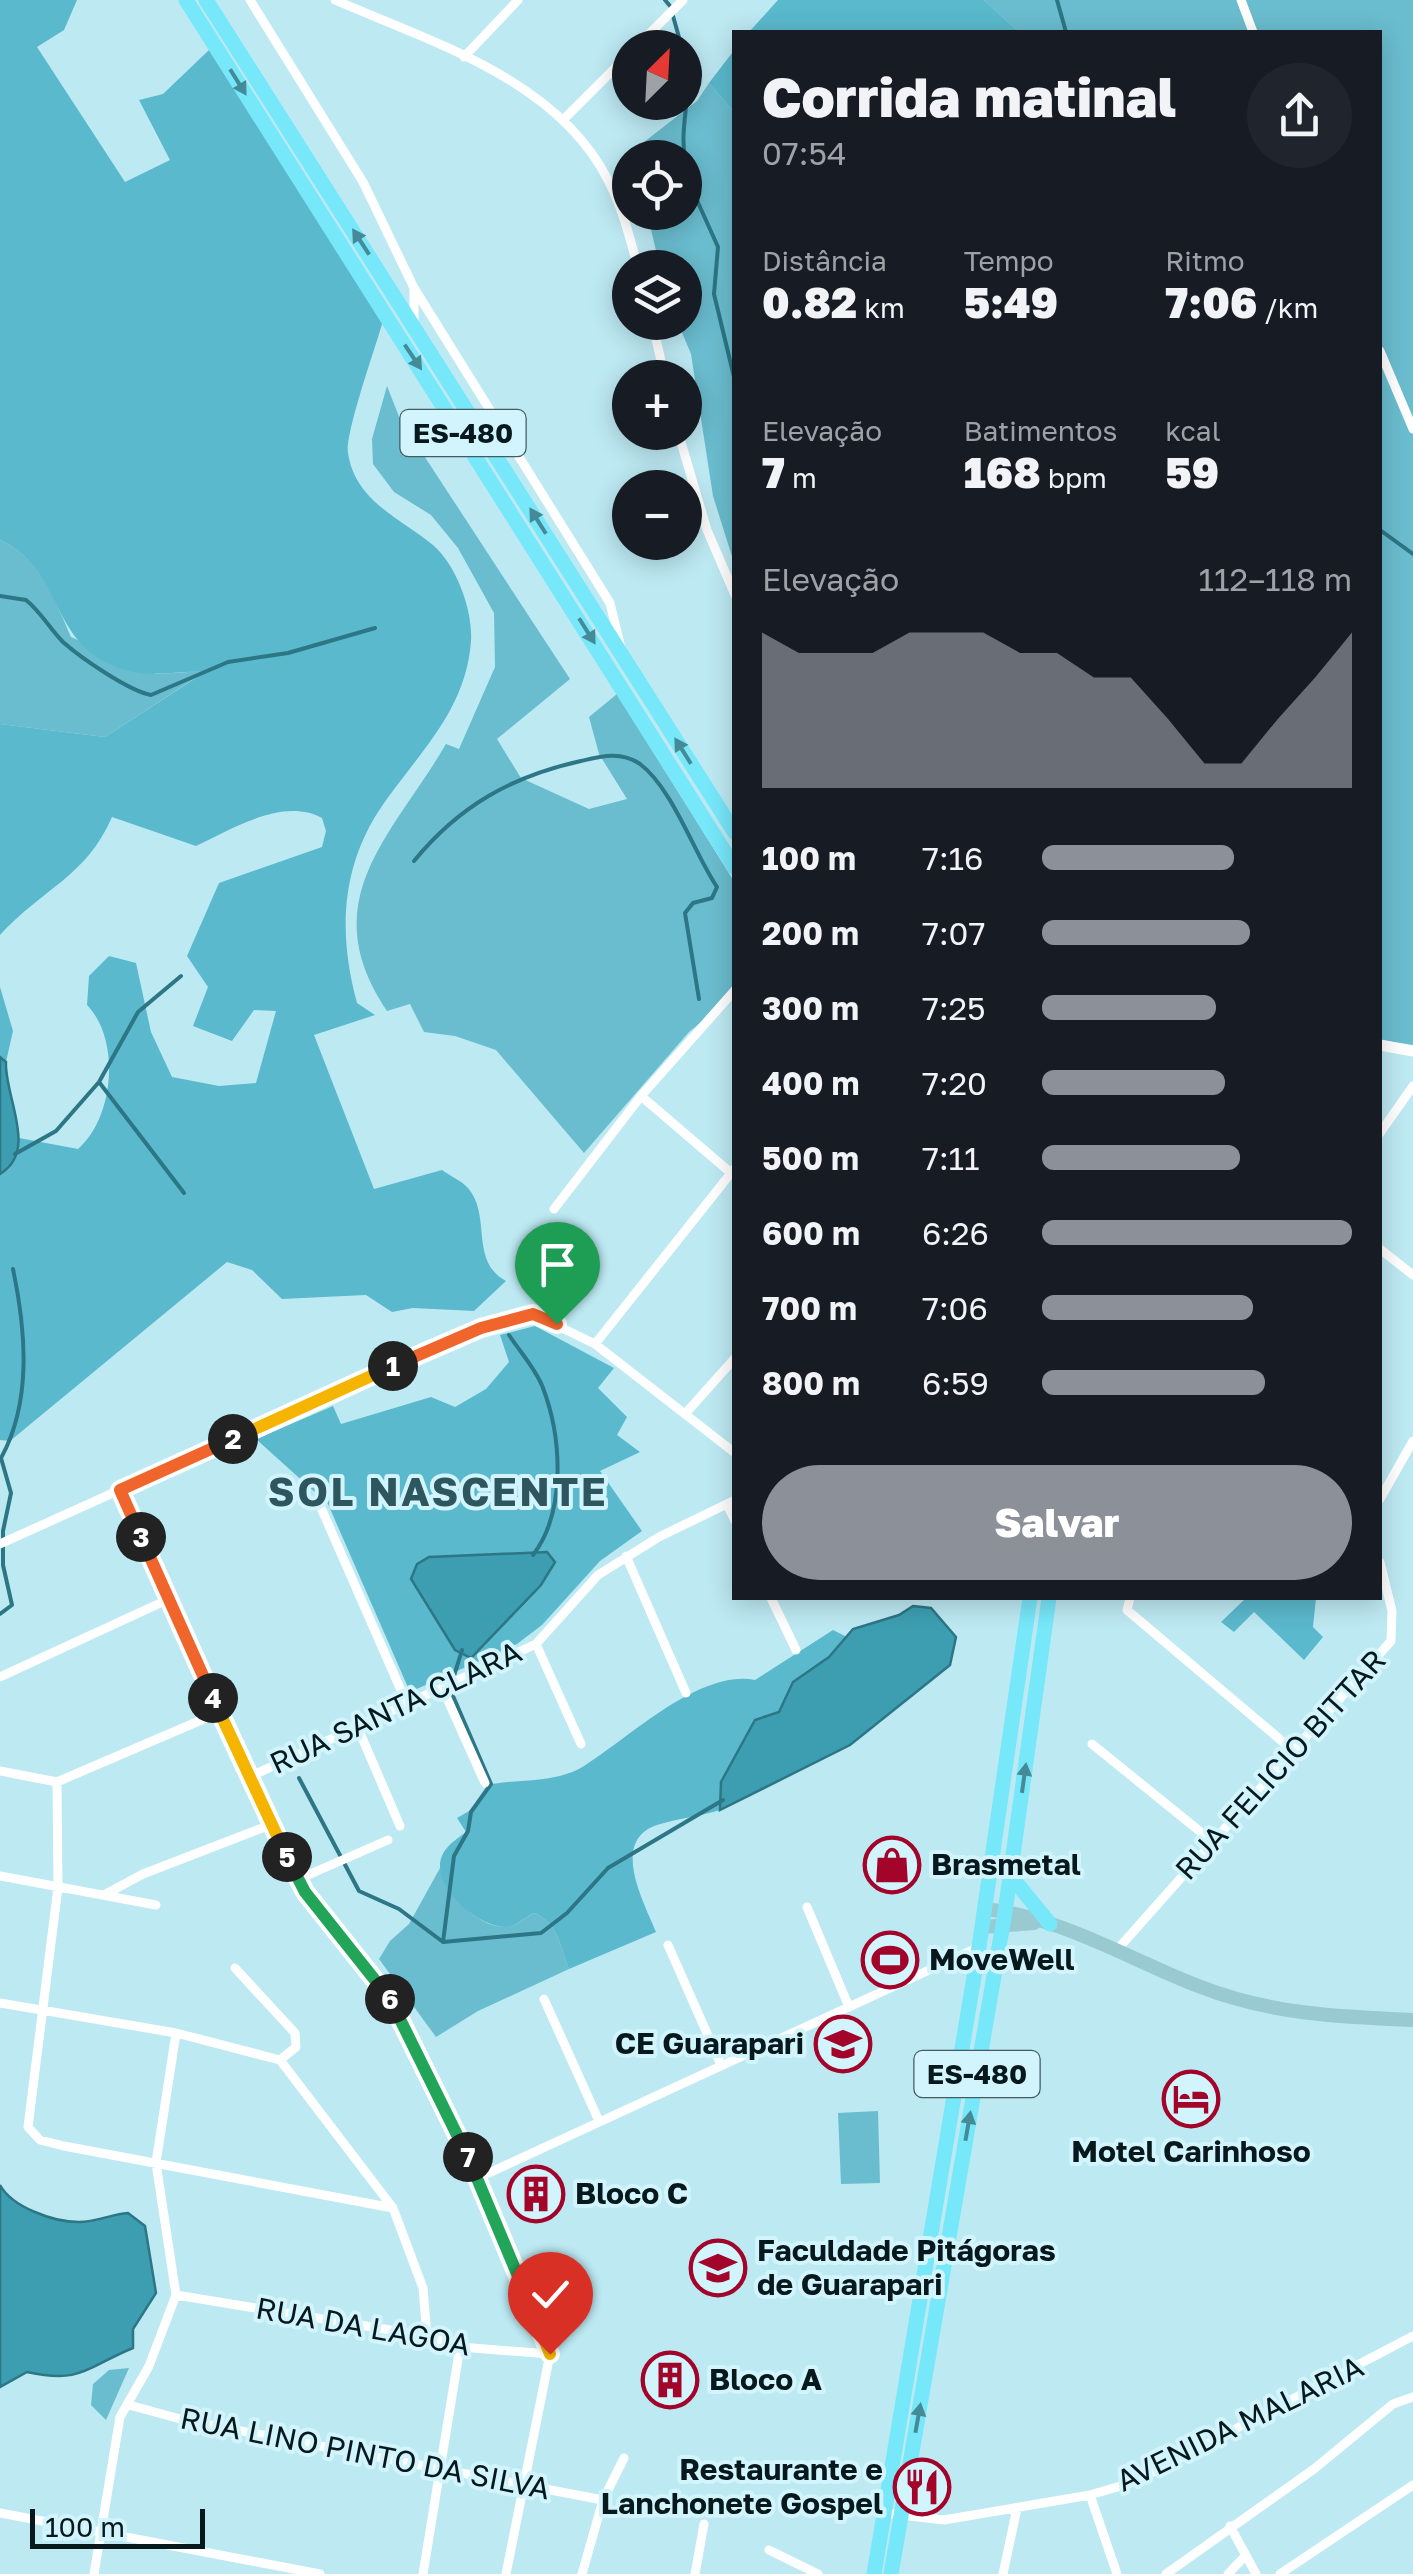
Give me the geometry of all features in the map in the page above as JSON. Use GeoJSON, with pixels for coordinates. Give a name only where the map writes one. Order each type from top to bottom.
{"type":"FeatureCollection","features":[{"type":"Feature","properties":{"kind":"main road","name":"ES-480"},"geometry":{"type":"LineString","coordinates":[[186,0],[732,863]]}},
{"type":"Feature","properties":{"kind":"main road","name":"ES-480"},"geometry":{"type":"LineString","coordinates":[[206,0],[732,828]]}},
{"type":"Feature","properties":{"kind":"main road","name":"ES-480"},"geometry":{"type":"LineString","coordinates":[[891,2574],[893,2513],[930,2293],[1030,1600]]}},
{"type":"Feature","properties":{"kind":"main road","name":"ES-480"},"geometry":{"type":"LineString","coordinates":[[930,2293],[1004,1918],[1050,1600]]}},
{"type":"Feature","properties":{"kind":"main road"},"geometry":{"type":"LineString","coordinates":[[1010,1875],[1050,1924]]}},
{"type":"Feature","properties":{"kind":"main road"},"geometry":{"type":"LineString","coordinates":[[984,1909],[1004,1918],[1050,1924],[1202,1988],[1289,2013],[1413,2020]]}},
{"type":"Feature","properties":{"kind":"main road"},"geometry":{"type":"LineString","coordinates":[[982,1927],[1004,1918]]}},
{"type":"Feature","properties":{"kind":"main road","name":"ES-480"},"geometry":{"type":"LineString","coordinates":[[874,2574],[893,2513]]}},
{"type":"Feature","properties":{"kind":"street"},"geometry":{"type":"LineString","coordinates":[[250,0],[363,182],[414,288],[610,602],[623,657]]}},
{"type":"Feature","properties":{"kind":"street"},"geometry":{"type":"LineString","coordinates":[[335,0],[514,82],[563,120],[607,176],[632,250]]}},
{"type":"Feature","properties":{"kind":"street"},"geometry":{"type":"LineString","coordinates":[[464,57],[518,0]]}},
{"type":"Feature","properties":{"kind":"street"},"geometry":{"type":"LineString","coordinates":[[1241,0],[1252,30]]}},
{"type":"Feature","properties":{"kind":"street"},"geometry":{"type":"LineString","coordinates":[[652,30],[679,1]]}},
{"type":"Feature","properties":{"kind":"street"},"geometry":{"type":"LineString","coordinates":[[563,120],[612,71]]}},
{"type":"Feature","properties":{"kind":"street"},"geometry":{"type":"LineString","coordinates":[[414,288],[414,324]]}},
{"type":"Feature","properties":{"kind":"street"},"geometry":{"type":"LineString","coordinates":[[1382,356],[1413,429]]}},
{"type":"Feature","properties":{"kind":"street"},"geometry":{"type":"LineString","coordinates":[[683,450],[707,530],[732,588]]}},
{"type":"Feature","properties":{"kind":"street"},"geometry":{"type":"LineString","coordinates":[[554,1210],[641,1096],[732,993]]}},
{"type":"Feature","properties":{"kind":"street"},"geometry":{"type":"LineString","coordinates":[[1382,1045],[1413,1051]]}},
{"type":"Feature","properties":{"kind":"street"},"geometry":{"type":"LineString","coordinates":[[1382,1130],[1413,1086]]}},
{"type":"Feature","properties":{"kind":"street"},"geometry":{"type":"LineString","coordinates":[[641,1096],[732,1170]]}},
{"type":"Feature","properties":{"kind":"street"},"geometry":{"type":"LineString","coordinates":[[1402,1104],[1413,1114]]}},
{"type":"Feature","properties":{"kind":"street"},"geometry":{"type":"LineString","coordinates":[[595,1344],[732,1172]]}},
{"type":"Feature","properties":{"kind":"street"},"geometry":{"type":"LineString","coordinates":[[1382,1252],[1413,1276]]}},
{"type":"Feature","properties":{"kind":"street"},"geometry":{"type":"LineString","coordinates":[[0,1544],[481,1328],[533,1314],[595,1344],[732,1452]]}},
{"type":"Feature","properties":{"kind":"street"},"geometry":{"type":"LineString","coordinates":[[685,1414],[732,1361]]}},
{"type":"Feature","properties":{"kind":"street"},"geometry":{"type":"LineString","coordinates":[[1382,1496],[1413,1441]]}},
{"type":"Feature","properties":{"kind":"street"},"geometry":{"type":"LineString","coordinates":[[120,1490],[270,1825],[298,1880],[389,1998],[478,2178],[550,2354],[506,2574]]}},
{"type":"Feature","properties":{"kind":"street","name":"RUA SANTA CLARA"},"geometry":{"type":"LineString","coordinates":[[248,1776],[536,1644],[598,1575],[626,1556],[731,1502]]}},
{"type":"Feature","properties":{"kind":"street"},"geometry":{"type":"LineString","coordinates":[[322,1510],[406,1704]]}},
{"type":"Feature","properties":{"kind":"street"},"geometry":{"type":"LineString","coordinates":[[626,1556],[686,1692]]}},
{"type":"Feature","properties":{"kind":"street","name":"RUA FELICIO BITTAR"},"geometry":{"type":"LineString","coordinates":[[1117,1950],[1296,1753],[1390,1642],[1392,1610],[1382,1570]]}},
{"type":"Feature","properties":{"kind":"street"},"geometry":{"type":"LineString","coordinates":[[0,1677],[169,1599]]}},
{"type":"Feature","properties":{"kind":"street"},"geometry":{"type":"LineString","coordinates":[[772,1600],[796,1650]]}},
{"type":"Feature","properties":{"kind":"street"},"geometry":{"type":"LineString","coordinates":[[1130,1600],[1127,1610],[1296,1753]]}},
{"type":"Feature","properties":{"kind":"street"},"geometry":{"type":"LineString","coordinates":[[536,1644],[581,1744]]}},
{"type":"Feature","properties":{"kind":"street"},"geometry":{"type":"LineString","coordinates":[[442,1687],[485,1784]]}},
{"type":"Feature","properties":{"kind":"street"},"geometry":{"type":"LineString","coordinates":[[0,1771],[57,1782],[220,1712]]}},
{"type":"Feature","properties":{"kind":"street"},"geometry":{"type":"LineString","coordinates":[[357,1726],[400,1826]]}},
{"type":"Feature","properties":{"kind":"street"},"geometry":{"type":"LineString","coordinates":[[1092,1744],[1212,1842]]}},
{"type":"Feature","properties":{"kind":"street"},"geometry":{"type":"LineString","coordinates":[[57,1782],[58,1886],[28,2127],[40,2140],[393,2208]]}},
{"type":"Feature","properties":{"kind":"street"},"geometry":{"type":"LineString","coordinates":[[104,1895],[143,1874],[270,1825]]}},
{"type":"Feature","properties":{"kind":"street"},"geometry":{"type":"LineString","coordinates":[[298,1880],[388,1840]]}},
{"type":"Feature","properties":{"kind":"street"},"geometry":{"type":"LineString","coordinates":[[0,1876],[156,1905]]}},
{"type":"Feature","properties":{"kind":"street"},"geometry":{"type":"LineString","coordinates":[[806,1906],[848,2006]]}},
{"type":"Feature","properties":{"kind":"street"},"geometry":{"type":"LineString","coordinates":[[668,1945],[721,2065]]}},
{"type":"Feature","properties":{"kind":"street"},"geometry":{"type":"LineString","coordinates":[[478,2178],[979,1947]]}},
{"type":"Feature","properties":{"kind":"street"},"geometry":{"type":"LineString","coordinates":[[235,1968],[295,2033],[296,2047],[280,2060]]}},
{"type":"Feature","properties":{"kind":"street"},"geometry":{"type":"LineString","coordinates":[[544,1999],[599,2122]]}},
{"type":"Feature","properties":{"kind":"street"},"geometry":{"type":"LineString","coordinates":[[0,2004],[176,2033],[265,2052],[280,2060],[393,2208],[423,2288],[426,2336]]}},
{"type":"Feature","properties":{"kind":"street"},"geometry":{"type":"LineString","coordinates":[[94,2574],[120,2418],[169,2322],[176,2295],[156,2163],[176,2033]]}},
{"type":"Feature","properties":{"kind":"street","name":"RUA DA LAGOA"},"geometry":{"type":"LineString","coordinates":[[176,2295],[426,2336],[460,2347],[550,2354]]}},
{"type":"Feature","properties":{"kind":"street","name":"AVENIDA MALARIA"},"geometry":{"type":"LineString","coordinates":[[893,2513],[944,2520],[1090,2494],[1134,2482],[1413,2336]]}},
{"type":"Feature","properties":{"kind":"street"},"geometry":{"type":"LineString","coordinates":[[423,2574],[460,2347]]}},
{"type":"Feature","properties":{"kind":"street"},"geometry":{"type":"LineString","coordinates":[[1166,2574],[1314,2469],[1393,2404],[1413,2397]]}},
{"type":"Feature","properties":{"kind":"street","name":"RUA LINO PINTO DA SILVA"},"geometry":{"type":"LineString","coordinates":[[129,2405],[184,2420],[603,2500]]}},
{"type":"Feature","properties":{"kind":"street"},"geometry":{"type":"LineString","coordinates":[[582,2574],[603,2500],[624,2458]]}},
{"type":"Feature","properties":{"kind":"street"},"geometry":{"type":"LineString","coordinates":[[1280,2574],[1413,2485]]}},
{"type":"Feature","properties":{"kind":"street"},"geometry":{"type":"LineString","coordinates":[[1090,2494],[1117,2574]]}},
{"type":"Feature","properties":{"kind":"street"},"geometry":{"type":"LineString","coordinates":[[1003,2574],[1017,2508]]}},
{"type":"Feature","properties":{"kind":"street"},"geometry":{"type":"LineString","coordinates":[[0,2512],[101,2535],[320,2574]]}},
{"type":"Feature","properties":{"kind":"street"},"geometry":{"type":"LineString","coordinates":[[695,2574],[704,2524]]}},
{"type":"Feature","properties":{"kind":"street"},"geometry":{"type":"LineString","coordinates":[[1230,2526],[1256,2574]]}},
{"type":"Feature","properties":{"kind":"street"},"geometry":{"type":"LineString","coordinates":[[769,2550],[818,2574]]}},
{"type":"Feature","properties":{"kind":"street"},"geometry":{"type":"LineString","coordinates":[[1228,2574],[1246,2555]]}},
{"type":"Feature","properties":{"kind":"shaded area"},"geometry":{"type":"Polygon","coordinates":[[[0,0],[77,0],[64,30],[37,47],[125,182],[170,160],[139,100],[163,94],[209,50],[383,321],[351,427],[348,453],[352,470],[369,496],[442,554],[466,603],[471,641],[460,690],[449,712],[378,812],[365,835],[350,881],[346,929],[351,978],[357,1003],[375,1015],[314,1035],[374,1189],[442,1170],[463,1183],[475,1199],[488,1262],[506,1281],[474,1311],[413,1308],[392,1312],[366,1295],[282,1299],[252,1270],[227,1262],[10,1441],[0,1440],[0,1174],[9,1169],[19,1138],[78,1149],[99,1118],[106,1099],[109,1058],[98,1020],[87,1005],[89,976],[109,956],[136,963],[151,1032],[172,1077],[219,1086],[256,1083],[276,1011],[254,1010],[232,1041],[193,1026],[208,987],[187,956],[219,883],[322,847],[326,831],[322,818],[291,811],[241,824],[196,846],[112,817],[90,854],[0,935],[0,724],[105,737],[205,672],[143,673],[106,662],[71,631],[38,572],[22,554],[0,540],[0,0]]]}},
{"type":"Feature","properties":{"kind":"shaded area"},"geometry":{"type":"Polygon","coordinates":[[[778,0],[984,0],[1017,30],[751,30],[778,0]]]}},
{"type":"Feature","properties":{"kind":"shaded area"},"geometry":{"type":"Polygon","coordinates":[[[984,0],[1413,0],[1413,1045],[1382,1040],[1382,30],[1017,30],[984,0]]]}},
{"type":"Feature","properties":{"kind":"shaded area"},"geometry":{"type":"Polygon","coordinates":[[[732,53],[732,110],[709,83],[732,53]]]}},
{"type":"Feature","properties":{"kind":"shaded area"},"geometry":{"type":"Polygon","coordinates":[[[709,83],[732,110],[732,556],[713,496],[702,425],[702,360],[692,360],[685,340],[702,340],[702,250],[656,250],[651,230],[702,230],[702,140],[647,140],[672,120],[702,120],[702,94],[709,83]]]}},
{"type":"Feature","properties":{"kind":"shaded area"},"geometry":{"type":"Polygon","coordinates":[[[387,386],[400,419],[570,679],[497,739],[521,778],[589,809],[627,799],[599,754],[589,717],[617,694],[732,878],[732,997],[689,1032],[584,1153],[496,1050],[455,1036],[424,1032],[410,1004],[387,1011],[366,971],[357,935],[359,902],[368,870],[446,744],[459,749],[495,667],[494,613],[458,548],[431,515],[394,492],[373,464],[372,439],[387,386]]]}},
{"type":"Feature","properties":{"kind":"shaded area"},"geometry":{"type":"Polygon","coordinates":[[[0,540],[36,568],[71,637],[156,674],[206,671],[105,737],[0,724],[0,540]]]}},
{"type":"Feature","properties":{"kind":"shaded area"},"geometry":{"type":"Polygon","coordinates":[[[0,987],[13,1031],[6,1062],[0,1057],[0,987]]]}},
{"type":"Feature","properties":{"kind":"shaded area"},"geometry":{"type":"Polygon","coordinates":[[[0,1057],[6,1062],[19,1137],[11,1164],[0,1174],[0,1057]]]}},
{"type":"Feature","properties":{"kind":"shaded area"},"geometry":{"type":"Polygon","coordinates":[[[535,1326],[614,1368],[598,1388],[627,1417],[617,1435],[640,1452],[600,1471],[642,1531],[600,1561],[542,1625],[517,1644],[410,1692],[328,1504],[256,1439],[333,1406],[341,1424],[431,1397],[455,1407],[486,1389],[509,1362],[500,1335],[535,1326]],[[547,1552],[429,1557],[422,1599],[463,1653],[471,1658],[502,1622],[547,1552]]]}},
{"type":"Feature","properties":{"kind":"shaded area"},"geometry":{"type":"Polygon","coordinates":[[[547,1552],[555,1562],[541,1585],[471,1658],[455,1650],[411,1579],[417,1564],[429,1557],[547,1552]]]}},
{"type":"Feature","properties":{"kind":"shaded area"},"geometry":{"type":"Polygon","coordinates":[[[1244,1600],[1316,1600],[1313,1627],[1323,1637],[1304,1660],[1254,1612],[1234,1632],[1221,1622],[1244,1600]]]}},
{"type":"Feature","properties":{"kind":"shaded area"},"geometry":{"type":"Polygon","coordinates":[[[913,1606],[931,1608],[956,1637],[950,1665],[850,1745],[720,1810],[721,1782],[755,1720],[779,1712],[793,1682],[829,1657],[853,1629],[899,1615],[913,1606]]]}},
{"type":"Feature","properties":{"kind":"shaded area"},"geometry":{"type":"Polygon","coordinates":[[[833,1630],[847,1637],[829,1657],[793,1682],[779,1712],[755,1720],[721,1782],[720,1810],[657,1825],[643,1833],[635,1845],[634,1874],[656,1932],[569,1969],[558,1937],[543,1918],[535,1913],[511,1926],[497,1926],[464,1908],[447,1889],[440,1868],[442,1856],[466,1832],[457,1818],[476,1807],[492,1784],[551,1778],[573,1771],[688,1695],[733,1679],[755,1680],[833,1630]]]}},
{"type":"Feature","properties":{"kind":"shaded area"},"geometry":{"type":"Polygon","coordinates":[[[440,1868],[456,1898],[483,1921],[505,1927],[535,1913],[543,1918],[558,1937],[569,1969],[478,2011],[436,2037],[379,1959],[390,1941],[409,1924],[440,1868]]]}},
{"type":"Feature","properties":{"kind":"shaded area"},"geometry":{"type":"Polygon","coordinates":[[[878,2111],[880,2183],[841,2184],[838,2113],[878,2111]]]}},
{"type":"Feature","properties":{"kind":"shaded area"},"geometry":{"type":"Polygon","coordinates":[[[0,2185],[14,2200],[46,2216],[79,2222],[128,2213],[145,2226],[156,2293],[133,2329],[133,2348],[73,2375],[27,2372],[0,2387],[0,2185]]]}},
{"type":"Feature","properties":{"kind":"shaded area"},"geometry":{"type":"Polygon","coordinates":[[[129,2368],[106,2420],[91,2405],[93,2384],[109,2370],[129,2368]]]}},
{"type":"Feature","properties":{"kind":"waterway"},"geometry":{"type":"LineString","coordinates":[[665,0],[670,6]]}},
{"type":"Feature","properties":{"kind":"waterway"},"geometry":{"type":"LineString","coordinates":[[1057,0],[1065,30]]}},
{"type":"Feature","properties":{"kind":"waterway"},"geometry":{"type":"LineString","coordinates":[[673,16],[677,30]]}},
{"type":"Feature","properties":{"kind":"waterway"},"geometry":{"type":"LineString","coordinates":[[684,140],[685,120]]}},
{"type":"Feature","properties":{"kind":"waterway"},"geometry":{"type":"LineString","coordinates":[[702,211],[718,247],[714,294],[732,369]]}},
{"type":"Feature","properties":{"kind":"waterway"},"geometry":{"type":"LineString","coordinates":[[1382,531],[1413,554]]}},
{"type":"Feature","properties":{"kind":"waterway"},"geometry":{"type":"LineString","coordinates":[[0,596],[26,600],[63,642],[81,656],[118,681],[151,695],[228,662],[288,653],[375,628]]}},
{"type":"Feature","properties":{"kind":"waterway"},"geometry":{"type":"LineString","coordinates":[[414,861],[449,824],[510,785],[556,767],[596,758],[619,756],[633,760],[663,789],[717,887],[712,898],[693,903],[685,913],[699,999]]}},
{"type":"Feature","properties":{"kind":"waterway"},"geometry":{"type":"LineString","coordinates":[[15,1154],[56,1131],[99,1082],[138,1012],[181,976]]}},
{"type":"Feature","properties":{"kind":"waterway"},"geometry":{"type":"LineString","coordinates":[[99,1082],[184,1193]]}},
{"type":"Feature","properties":{"kind":"waterway"},"geometry":{"type":"LineString","coordinates":[[0,1614],[12,1605],[3,1565],[3,1531],[11,1493],[1,1458],[18,1414],[24,1366],[13,1269]]}},
{"type":"Feature","properties":{"kind":"waterway"},"geometry":{"type":"LineString","coordinates":[[509,1335],[543,1388],[557,1451],[558,1474],[551,1518],[533,1555]]}},
{"type":"Feature","properties":{"kind":"waterway"},"geometry":{"type":"LineString","coordinates":[[443,1942],[454,1856],[468,1831],[471,1812],[491,1784],[450,1689],[462,1650]]}},
{"type":"Feature","properties":{"kind":"waterway"},"geometry":{"type":"LineString","coordinates":[[299,1778],[359,1891],[399,1909],[443,1942],[541,1933],[567,1913],[608,1868],[723,1800]]}},
{"type":"Feature","properties":{"kind":"place","name":"Brasmetal"},"geometry":{"type":"Point","coordinates":[892,1865]}},
{"type":"Feature","properties":{"kind":"place","name":"MoveWell"},"geometry":{"type":"Point","coordinates":[890,1960]}},
{"type":"Feature","properties":{"kind":"place","name":"CE Guarapari"},"geometry":{"type":"Point","coordinates":[843,2044]}},
{"type":"Feature","properties":{"kind":"place","name":"Motel Carinhoso"},"geometry":{"type":"Point","coordinates":[1191,2099]}},
{"type":"Feature","properties":{"kind":"place","name":"Bloco C"},"geometry":{"type":"Point","coordinates":[536,2194]}},
{"type":"Feature","properties":{"kind":"place","name":"Faculdade Pitágoras de Guarapari"},"geometry":{"type":"Point","coordinates":[718,2268]}},
{"type":"Feature","properties":{"kind":"place","name":"Bloco A"},"geometry":{"type":"Point","coordinates":[670,2380]}},
{"type":"Feature","properties":{"kind":"place","name":"Restaurante e Lanchonete Gospel"},"geometry":{"type":"Point","coordinates":[922,2487]}},
{"type":"Feature","properties":{"kind":"district","name":"SOL NASCENTE"},"geometry":{"type":"Point","coordinates":[438,1492]}},
{"type":"Feature","properties":{"kind":"route"},"geometry":{"type":"LineString","coordinates":[[550,2354],[478,2178],[389,1998],[305,1892],[270,1825],[120,1490],[481,1328],[533,1314],[557,1324]]}}]}
